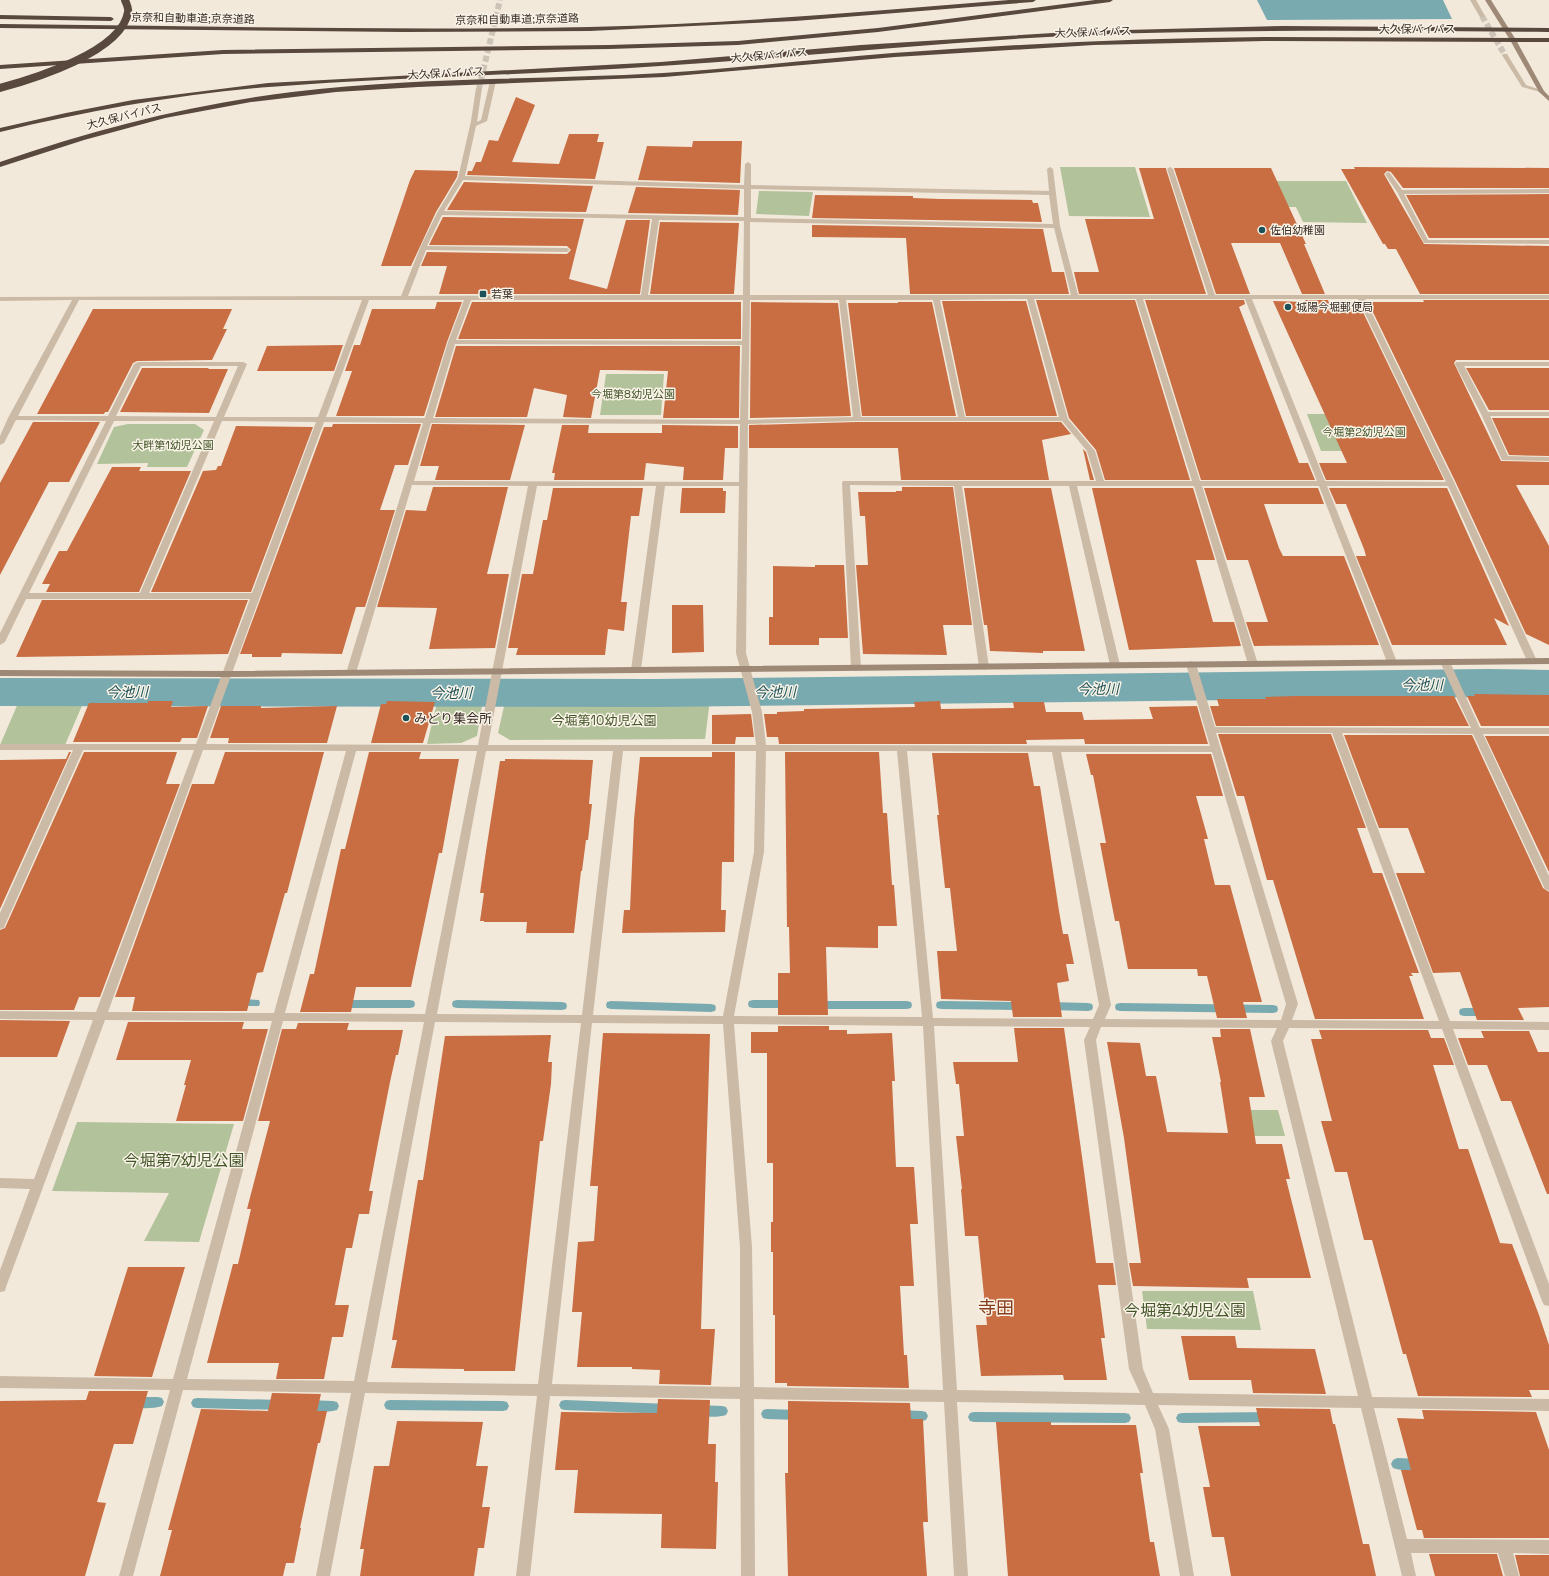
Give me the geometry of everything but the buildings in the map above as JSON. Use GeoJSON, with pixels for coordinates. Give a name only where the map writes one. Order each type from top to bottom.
{"type":"FeatureCollection","features":[{"type":"Feature","properties":{"kind":"highway"},"geometry":{"type":"LineString","coordinates":[[0,88],[45,74],[70,64],[108,41],[123,25],[128,11],[125,0]]}},
{"type":"Feature","properties":{"kind":"highway","name":"京奈和自動車道;京奈道路"},"geometry":{"type":"LineString","coordinates":[[0,26],[404,30],[597,28],[795,19],[1033,0]]}},
{"type":"Feature","properties":{"kind":"highway"},"geometry":{"type":"LineString","coordinates":[[0,68],[117,57],[224,52],[560,48],[735,43],[783,40],[1110,0]]}},
{"type":"Feature","properties":{"kind":"highway"},"geometry":{"type":"LineString","coordinates":[[648,19],[736,14]]}},
{"type":"Feature","properties":{"kind":"highway","name":"京奈和自動車道;京奈道路"},"geometry":{"type":"LineString","coordinates":[[0,18],[132,19]]}},
{"type":"Feature","properties":{"kind":"highway","name":"京奈和自動車道;京奈道路"},"geometry":{"type":"LineString","coordinates":[[465,22],[516,22]]}},
{"type":"Feature","properties":{"kind":"highway","name":"大久保バイパス"},"geometry":{"type":"LineString","coordinates":[[0,130],[40,120],[153,99],[206,91],[328,81],[646,64],[869,46],[1086,32],[1283,28],[1549,30]]}},
{"type":"Feature","properties":{"kind":"highway","name":"大久保バイパス"},"geometry":{"type":"LineString","coordinates":[[0,165],[66,142],[129,125],[204,109],[270,98],[334,90],[493,81],[664,75],[867,57],[1110,42],[1184,39],[1549,40]]}},
{"type":"Feature","properties":{"kind":"street"},"geometry":{"type":"LineString","coordinates":[[1473,0],[1482,16]]}},
{"type":"Feature","properties":{"kind":"street"},"geometry":{"type":"LineString","coordinates":[[1488,0],[1513,40],[1542,92],[1549,100]]}},
{"type":"Feature","properties":{"kind":"street"},"geometry":{"type":"LineString","coordinates":[[1505,55],[1524,86],[1542,92]]}},
{"type":"Feature","properties":{"kind":"street"},"geometry":{"type":"LineString","coordinates":[[473,125],[484,120],[493,81]]}},
{"type":"Feature","properties":{"kind":"street"},"geometry":{"type":"LineString","coordinates":[[404,298],[423,248],[440,213],[461,178],[473,125],[479,88]]}},
{"type":"Feature","properties":{"kind":"street"},"geometry":{"type":"LineString","coordinates":[[748,164],[741,653],[757,712],[761,748],[759,852],[728,1020],[746,1247],[748,1576]]}},
{"type":"Feature","properties":{"kind":"street"},"geometry":{"type":"LineString","coordinates":[[1050,169],[1057,226],[1075,296]]}},
{"type":"Feature","properties":{"kind":"street"},"geometry":{"type":"LineString","coordinates":[[1170,169],[1212,297]]}},
{"type":"Feature","properties":{"kind":"street"},"geometry":{"type":"LineString","coordinates":[[1388,174],[1400,192],[1426,242],[1549,242]]}},
{"type":"Feature","properties":{"kind":"street"},"geometry":{"type":"LineString","coordinates":[[461,178],[748,187],[1052,194]]}},
{"type":"Feature","properties":{"kind":"street"},"geometry":{"type":"LineString","coordinates":[[1400,192],[1549,191]]}},
{"type":"Feature","properties":{"kind":"street"},"geometry":{"type":"LineString","coordinates":[[440,213],[1057,226]]}},
{"type":"Feature","properties":{"kind":"street"},"geometry":{"type":"LineString","coordinates":[[644,297],[656,217]]}},
{"type":"Feature","properties":{"kind":"street"},"geometry":{"type":"LineString","coordinates":[[423,248],[567,250]]}},
{"type":"Feature","properties":{"kind":"street"},"geometry":{"type":"LineString","coordinates":[[0,299],[1075,296],[1549,297]]}},
{"type":"Feature","properties":{"kind":"street"},"geometry":{"type":"LineString","coordinates":[[842,297],[858,419]]}},
{"type":"Feature","properties":{"kind":"street"},"geometry":{"type":"LineString","coordinates":[[936,297],[962,419]]}},
{"type":"Feature","properties":{"kind":"street"},"geometry":{"type":"LineString","coordinates":[[1030,297],[1064,419],[1091,451],[1101,483]]}},
{"type":"Feature","properties":{"kind":"street"},"geometry":{"type":"LineString","coordinates":[[1139,297],[1253,664]]}},
{"type":"Feature","properties":{"kind":"street"},"geometry":{"type":"LineString","coordinates":[[1248,297],[1392,662]]}},
{"type":"Feature","properties":{"kind":"street"},"geometry":{"type":"LineString","coordinates":[[1360,297],[1451,484],[1532,661]]}},
{"type":"Feature","properties":{"kind":"street"},"geometry":{"type":"LineString","coordinates":[[0,442],[77,298]]}},
{"type":"Feature","properties":{"kind":"street"},"geometry":{"type":"LineString","coordinates":[[0,1287],[366,298]]}},
{"type":"Feature","properties":{"kind":"street"},"geometry":{"type":"LineString","coordinates":[[351,673],[452,342],[468,298]]}},
{"type":"Feature","properties":{"kind":"street"},"geometry":{"type":"LineString","coordinates":[[452,342],[746,343]]}},
{"type":"Feature","properties":{"kind":"street"},"geometry":{"type":"LineString","coordinates":[[0,642],[138,364],[243,364],[143,596]]}},
{"type":"Feature","properties":{"kind":"street"},"geometry":{"type":"LineString","coordinates":[[1549,364],[1459,364],[1485,414],[1505,458],[1549,458]]}},
{"type":"Feature","properties":{"kind":"street"},"geometry":{"type":"LineString","coordinates":[[1485,414],[1549,414]]}},
{"type":"Feature","properties":{"kind":"street"},"geometry":{"type":"LineString","coordinates":[[12,418],[744,422],[858,419],[1064,419]]}},
{"type":"Feature","properties":{"kind":"street"},"geometry":{"type":"LineString","coordinates":[[409,483],[744,484]]}},
{"type":"Feature","properties":{"kind":"street"},"geometry":{"type":"LineString","coordinates":[[323,1576],[534,483]]}},
{"type":"Feature","properties":{"kind":"street"},"geometry":{"type":"LineString","coordinates":[[636,670],[661,483]]}},
{"type":"Feature","properties":{"kind":"street"},"geometry":{"type":"LineString","coordinates":[[856,668],[846,483],[1451,484]]}},
{"type":"Feature","properties":{"kind":"street"},"geometry":{"type":"LineString","coordinates":[[958,483],[984,667]]}},
{"type":"Feature","properties":{"kind":"street"},"geometry":{"type":"LineString","coordinates":[[1072,483],[1115,665]]}},
{"type":"Feature","properties":{"kind":"street"},"geometry":{"type":"LineString","coordinates":[[23,596],[256,596]]}},
{"type":"Feature","properties":{"kind":"street"},"geometry":{"type":"LineString","coordinates":[[0,673],[225,678],[351,673],[496,676],[636,670],[747,674],[856,668],[1549,661]]}},
{"type":"Feature","properties":{"kind":"street"},"geometry":{"type":"LineString","coordinates":[[1445,662],[1549,887]]}},
{"type":"Feature","properties":{"kind":"street"},"geometry":{"type":"LineString","coordinates":[[1191,664],[1292,1004],[1277,1041],[1409,1576]]}},
{"type":"Feature","properties":{"kind":"street"},"geometry":{"type":"LineString","coordinates":[[1210,730],[1549,731]]}},
{"type":"Feature","properties":{"kind":"street"},"geometry":{"type":"LineString","coordinates":[[1336,730],[1549,1302]]}},
{"type":"Feature","properties":{"kind":"street"},"geometry":{"type":"LineString","coordinates":[[0,748],[1216,749]]}},
{"type":"Feature","properties":{"kind":"street"},"geometry":{"type":"LineString","coordinates":[[0,925],[79,748]]}},
{"type":"Feature","properties":{"kind":"street"},"geometry":{"type":"LineString","coordinates":[[126,1576],[352,748]]}},
{"type":"Feature","properties":{"kind":"street"},"geometry":{"type":"LineString","coordinates":[[523,1576],[618,748]]}},
{"type":"Feature","properties":{"kind":"street"},"geometry":{"type":"LineString","coordinates":[[902,748],[928,1022],[949,1396],[961,1576]]}},
{"type":"Feature","properties":{"kind":"street"},"geometry":{"type":"LineString","coordinates":[[1056,749],[1105,1005],[1090,1040],[1136,1369],[1162,1429],[1186,1576]]}},
{"type":"Feature","properties":{"kind":"street"},"geometry":{"type":"LineString","coordinates":[[0,1015],[1549,1026]]}},
{"type":"Feature","properties":{"kind":"street"},"geometry":{"type":"LineString","coordinates":[[0,1183],[38,1184]]}},
{"type":"Feature","properties":{"kind":"street"},"geometry":{"type":"LineString","coordinates":[[0,1382],[1549,1405]]}},
{"type":"Feature","properties":{"kind":"street"},"geometry":{"type":"LineString","coordinates":[[1401,1546],[1549,1547]]}},
{"type":"Feature","properties":{"kind":"street"},"geometry":{"type":"LineString","coordinates":[[1504,1547],[1512,1576]]}},
{"type":"Feature","properties":{"kind":"green space"},"geometry":{"type":"Polygon","coordinates":[[[1060,167],[1135,167],[1150,217],[1069,216],[1060,167]]]}},
{"type":"Feature","properties":{"kind":"green space"},"geometry":{"type":"Polygon","coordinates":[[[1245,181],[1346,181],[1367,223],[1303,222],[1296,207],[1255,207],[1245,181]]]}},
{"type":"Feature","properties":{"kind":"green space"},"geometry":{"type":"Polygon","coordinates":[[[759,191],[813,192],[809,216],[756,214],[759,191]]]}},
{"type":"Feature","properties":{"kind":"green space","name":"今堀第8幼児公園"},"geometry":{"type":"Polygon","coordinates":[[[606,374],[664,374],[661,415],[600,415],[606,374]]]}},
{"type":"Feature","properties":{"kind":"green space","name":"今堀第2幼児公園"},"geometry":{"type":"Polygon","coordinates":[[[1307,414],[1404,414],[1422,451],[1321,451],[1307,414]]]}},
{"type":"Feature","properties":{"kind":"green space","name":"大畔第1幼児公園"},"geometry":{"type":"Polygon","coordinates":[[[128,424],[195,424],[204,430],[187,467],[147,467],[148,463],[97,464],[114,427],[128,424]]]}},
{"type":"Feature","properties":{"kind":"green space"},"geometry":{"type":"Polygon","coordinates":[[[438,699],[483,700],[477,736],[461,743],[427,744],[438,699]]]}},
{"type":"Feature","properties":{"kind":"green space","name":"今堀第10幼児公園"},"geometry":{"type":"Polygon","coordinates":[[[517,700],[710,700],[705,739],[510,740],[498,733],[505,702],[517,700]]]}},
{"type":"Feature","properties":{"kind":"green space"},"geometry":{"type":"Polygon","coordinates":[[[19,701],[84,701],[65,745],[0,745],[19,701]]]}},
{"type":"Feature","properties":{"kind":"green space"},"geometry":{"type":"Polygon","coordinates":[[[1227,1110],[1278,1110],[1285,1136],[1233,1136],[1227,1110]]]}},
{"type":"Feature","properties":{"kind":"green space","name":"今堀第7幼児公園"},"geometry":{"type":"Polygon","coordinates":[[[77,1122],[234,1124],[199,1242],[144,1241],[169,1193],[52,1191],[77,1122]]]}},
{"type":"Feature","properties":{"kind":"green space","name":"今堀第4幼児公園"},"geometry":{"type":"Polygon","coordinates":[[[1142,1291],[1253,1291],[1261,1330],[1147,1329],[1142,1291]]]}},
{"type":"Feature","properties":{"kind":"water"},"geometry":{"type":"Polygon","coordinates":[[[1257,0],[1443,0],[1452,19],[1267,20],[1257,0]]]}},
{"type":"Feature","properties":{"kind":"waterway","name":"今池川"},"geometry":{"type":"LineString","coordinates":[[0,692],[655,693],[1488,683],[1549,684]]}},
{"type":"Feature","properties":{"kind":"waterway"},"geometry":{"type":"LineString","coordinates":[[237,1003],[255,1003]]}},
{"type":"Feature","properties":{"kind":"waterway"},"geometry":{"type":"LineString","coordinates":[[341,1004],[410,1004]]}},
{"type":"Feature","properties":{"kind":"waterway"},"geometry":{"type":"LineString","coordinates":[[457,1004],[562,1006]]}},
{"type":"Feature","properties":{"kind":"waterway"},"geometry":{"type":"LineString","coordinates":[[753,1004],[790,1004]]}},
{"type":"Feature","properties":{"kind":"waterway"},"geometry":{"type":"LineString","coordinates":[[611,1005],[711,1008]]}},
{"type":"Feature","properties":{"kind":"waterway"},"geometry":{"type":"LineString","coordinates":[[817,1005],[907,1005]]}},
{"type":"Feature","properties":{"kind":"waterway"},"geometry":{"type":"LineString","coordinates":[[941,1005],[1023,1006]]}},
{"type":"Feature","properties":{"kind":"waterway"},"geometry":{"type":"LineString","coordinates":[[1048,1006],[1088,1007]]}},
{"type":"Feature","properties":{"kind":"waterway"},"geometry":{"type":"LineString","coordinates":[[1120,1007],[1273,1009]]}},
{"type":"Feature","properties":{"kind":"waterway"},"geometry":{"type":"LineString","coordinates":[[1464,1012],[1487,1012]]}},
{"type":"Feature","properties":{"kind":"waterway"},"geometry":{"type":"LineString","coordinates":[[133,1402],[158,1402]]}},
{"type":"Feature","properties":{"kind":"waterway"},"geometry":{"type":"LineString","coordinates":[[197,1403],[282,1405]]}},
{"type":"Feature","properties":{"kind":"waterway"},"geometry":{"type":"LineString","coordinates":[[307,1405],[333,1406]]}},
{"type":"Feature","properties":{"kind":"waterway"},"geometry":{"type":"LineString","coordinates":[[390,1405],[503,1406]]}},
{"type":"Feature","properties":{"kind":"waterway"},"geometry":{"type":"LineString","coordinates":[[565,1405],[670,1409]]}},
{"type":"Feature","properties":{"kind":"waterway"},"geometry":{"type":"LineString","coordinates":[[698,1410],[722,1411]]}},
{"type":"Feature","properties":{"kind":"waterway"},"geometry":{"type":"LineString","coordinates":[[767,1414],[799,1415]]}},
{"type":"Feature","properties":{"kind":"waterway"},"geometry":{"type":"LineString","coordinates":[[898,1415],[922,1416]]}},
{"type":"Feature","properties":{"kind":"waterway"},"geometry":{"type":"LineString","coordinates":[[974,1417],[1125,1418]]}},
{"type":"Feature","properties":{"kind":"waterway"},"geometry":{"type":"LineString","coordinates":[[1182,1418],[1271,1417]]}},
{"type":"Feature","properties":{"kind":"waterway"},"geometry":{"type":"LineString","coordinates":[[1397,1464],[1422,1465]]}},
{"type":"Feature","properties":{"kind":"tunnel"},"geometry":{"type":"LineString","coordinates":[[479,88],[500,0]]}},
{"type":"Feature","properties":{"kind":"tunnel"},"geometry":{"type":"LineString","coordinates":[[1482,16],[1505,55]]}},
{"type":"Feature","properties":{"kind":"place","name":"佐伯幼稚園"},"geometry":{"type":"Point","coordinates":[1262,230]}},
{"type":"Feature","properties":{"kind":"place","name":"若葉"},"geometry":{"type":"Point","coordinates":[483,294]}},
{"type":"Feature","properties":{"kind":"place","name":"城陽今堀郵便局"},"geometry":{"type":"Point","coordinates":[1288,307]}},
{"type":"Feature","properties":{"kind":"place","name":"みどり集会所"},"geometry":{"type":"Point","coordinates":[406,718]}},
{"type":"Feature","properties":{"kind":"district","name":"寺田"},"geometry":{"type":"Point","coordinates":[996,1307]}}]}
